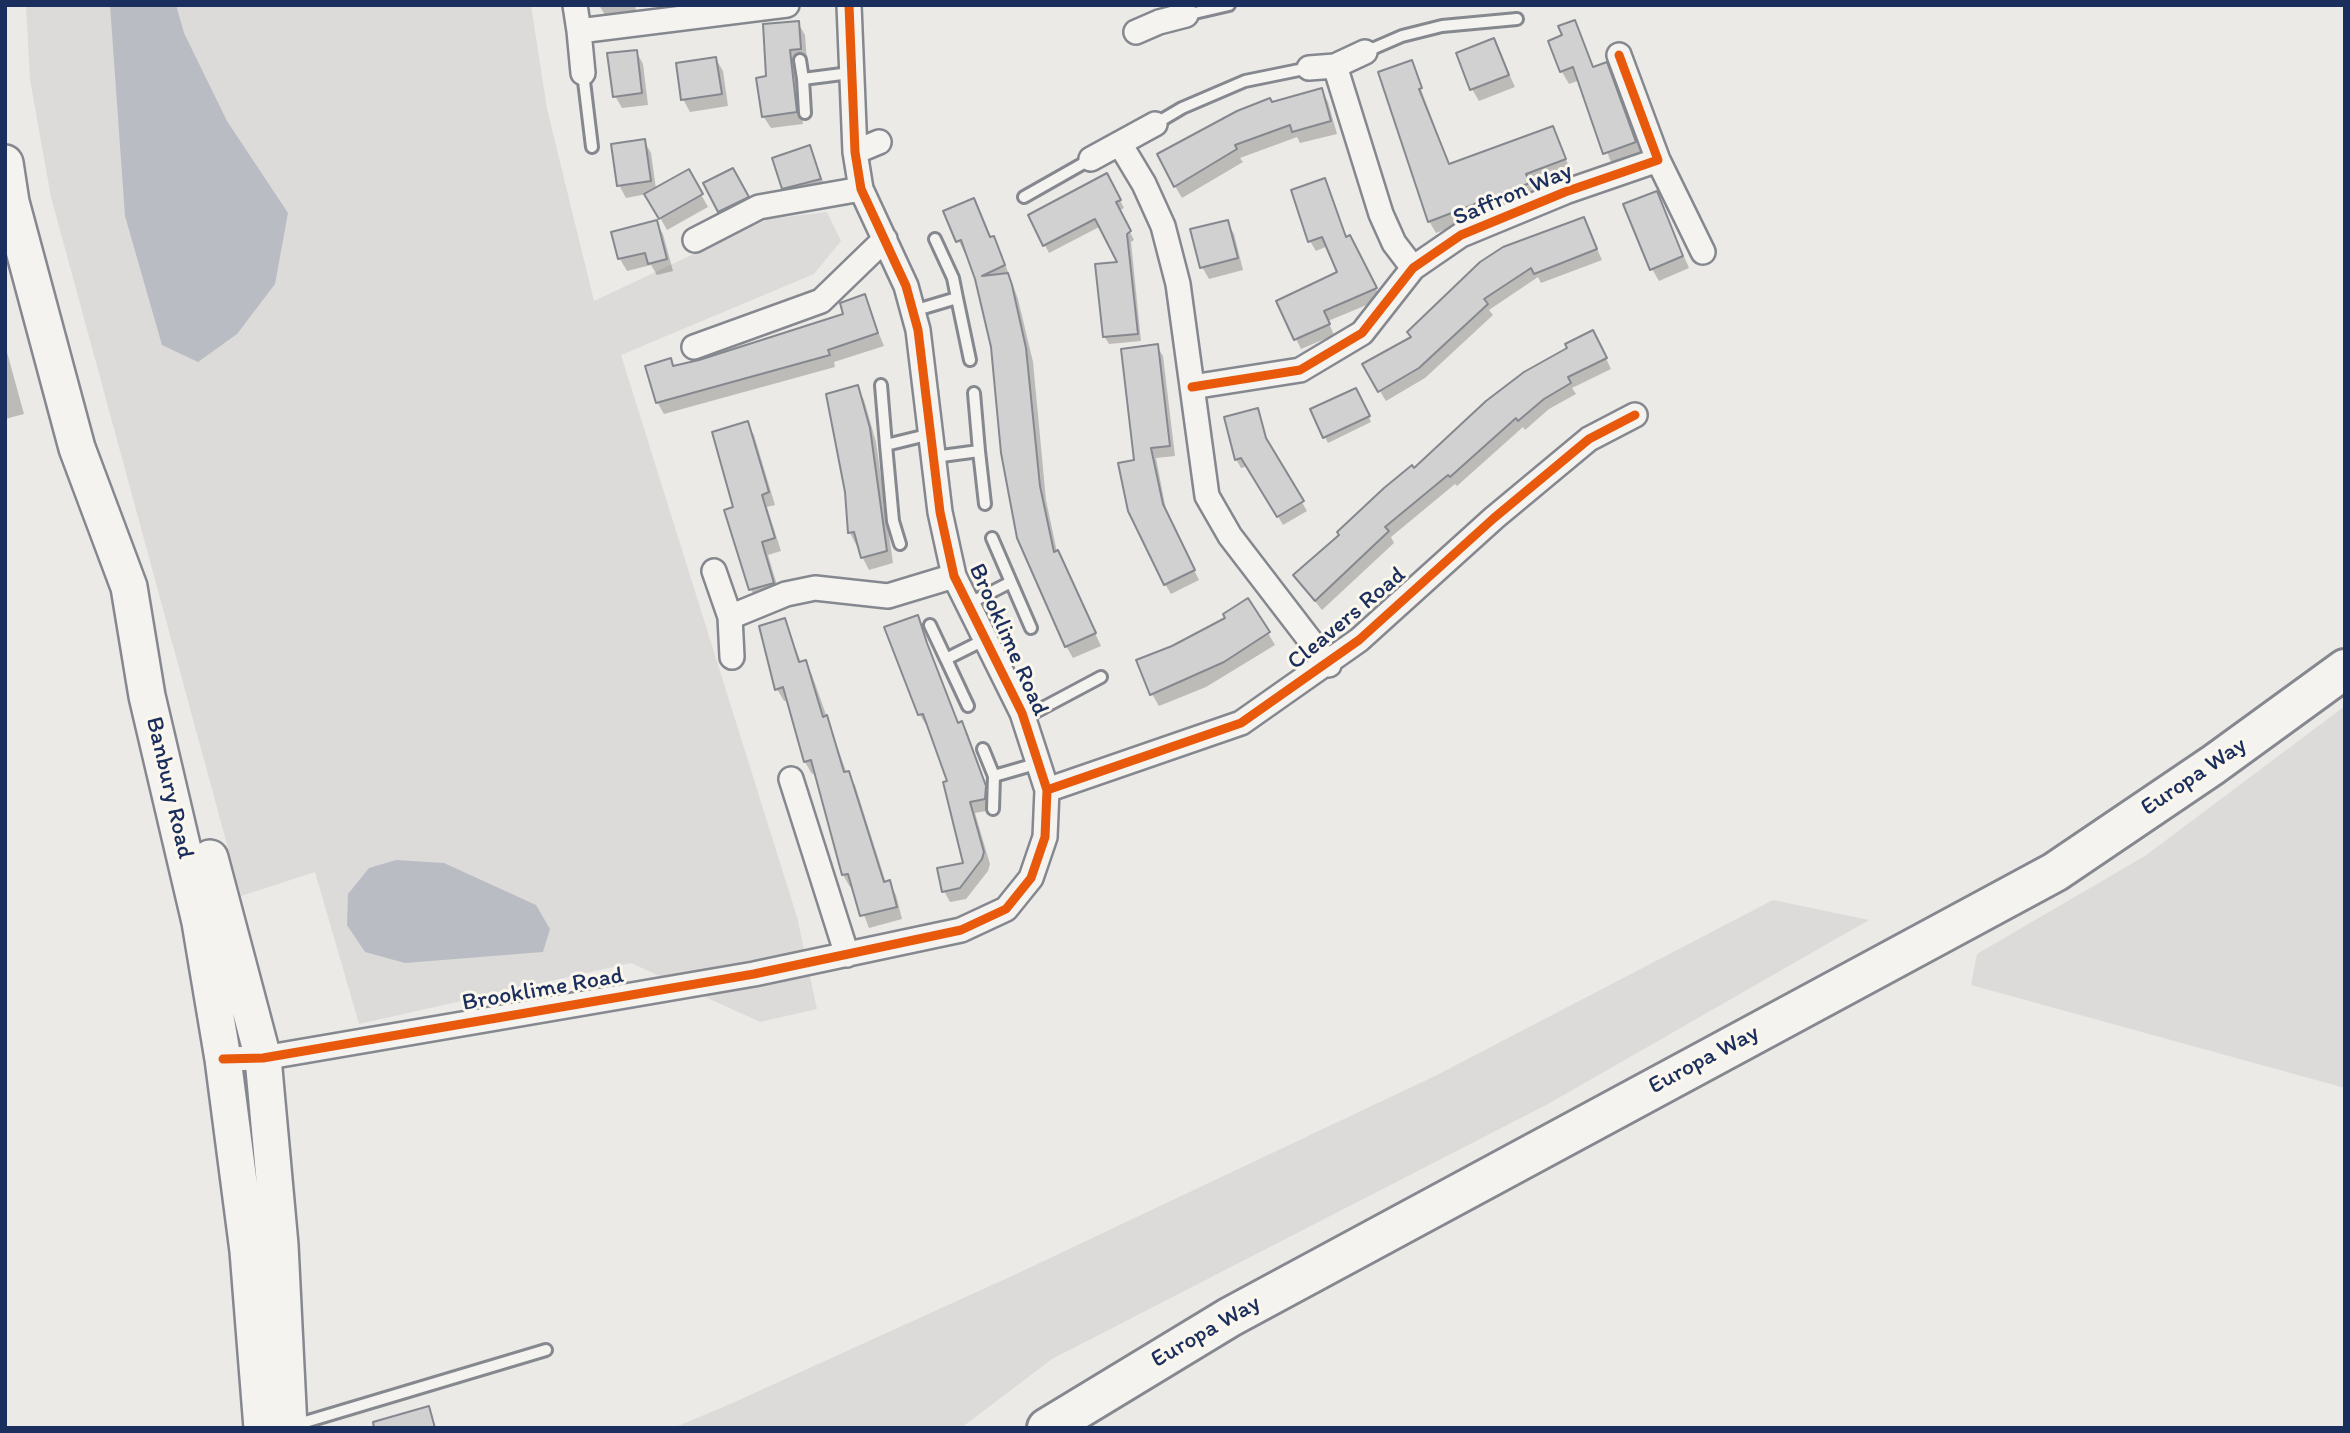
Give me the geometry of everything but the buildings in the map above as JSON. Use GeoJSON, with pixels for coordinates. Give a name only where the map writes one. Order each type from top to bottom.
{"type":"FeatureCollection","features":[{"type":"Feature","properties":{"kind":"highway","name":"Europa Way"},"geometry":{"type":"LineString","coordinates":[[1047,1428],[1230,1317],[2055,872],[2213,765],[2345,669]]}},
{"type":"Feature","properties":{"kind":"main road","name":"Banbury Road"},"geometry":{"type":"LineString","coordinates":[[5,163],[8,203],[76,448],[129,587],[147,696],[200,922],[223,1059],[248,1251],[262,1428]]}},
{"type":"Feature","properties":{"kind":"main road"},"geometry":{"type":"LineString","coordinates":[[129,587],[168,697],[263,1058],[279,1245],[289,1428]]}},
{"type":"Feature","properties":{"kind":"street"},"geometry":{"type":"LineString","coordinates":[[575,5],[583,74]]}},
{"type":"Feature","properties":{"kind":"street"},"geometry":{"type":"LineString","coordinates":[[579,31],[787,5]]}},
{"type":"Feature","properties":{"kind":"street","name":"Brooklime Road"},"geometry":{"type":"LineString","coordinates":[[223,1059],[263,1058],[847,955],[961,930],[1006,909],[1031,878],[1045,837],[1047,790],[1024,718],[954,576],[940,512],[913,311],[906,286],[862,189],[855,152],[849,5]]}},
{"type":"Feature","properties":{"kind":"street"},"geometry":{"type":"LineString","coordinates":[[1136,32],[1156,14],[1186,15]]}},
{"type":"Feature","properties":{"kind":"street"},"geometry":{"type":"LineString","coordinates":[[1309,68],[1335,66],[1365,52]]}},
{"type":"Feature","properties":{"kind":"street"},"geometry":{"type":"LineString","coordinates":[[1619,55],[1658,160],[1703,252]]}},
{"type":"Feature","properties":{"kind":"street"},"geometry":{"type":"LineString","coordinates":[[1335,66],[1381,214],[1394,243],[1413,268]]}},
{"type":"Feature","properties":{"kind":"street"},"geometry":{"type":"LineString","coordinates":[[1091,159],[1155,124]]}},
{"type":"Feature","properties":{"kind":"street"},"geometry":{"type":"LineString","coordinates":[[855,152],[879,142]]}},
{"type":"Feature","properties":{"kind":"street"},"geometry":{"type":"LineString","coordinates":[[1120,144],[1144,184],[1163,226],[1178,284],[1207,496],[1230,536],[1329,665]]}},
{"type":"Feature","properties":{"kind":"street","name":"Saffron Way"},"geometry":{"type":"LineString","coordinates":[[1192,387],[1300,370],[1362,333],[1413,268],[1461,235],[1565,192],[1658,160]]}},
{"type":"Feature","properties":{"kind":"street"},"geometry":{"type":"LineString","coordinates":[[695,240],[759,207],[862,189]]}},
{"type":"Feature","properties":{"kind":"street"},"geometry":{"type":"LineString","coordinates":[[694,347],[821,300],[885,239]]}},
{"type":"Feature","properties":{"kind":"street","name":"Cleavers Road"},"geometry":{"type":"LineString","coordinates":[[1047,790],[1241,723],[1329,665],[1494,518],[1589,439],[1635,415]]}},
{"type":"Feature","properties":{"kind":"street"},"geometry":{"type":"LineString","coordinates":[[714,571],[730,617],[732,657]]}},
{"type":"Feature","properties":{"kind":"street"},"geometry":{"type":"LineString","coordinates":[[730,617],[786,594],[815,588],[888,596],[954,576]]}},
{"type":"Feature","properties":{"kind":"street"},"geometry":{"type":"LineString","coordinates":[[791,779],[847,955]]}},
{"type":"Feature","properties":{"kind":"lane"},"geometry":{"type":"LineString","coordinates":[[1186,15],[1229,5]]}},
{"type":"Feature","properties":{"kind":"lane"},"geometry":{"type":"LineString","coordinates":[[1365,52],[1402,36],[1442,26],[1517,19]]}},
{"type":"Feature","properties":{"kind":"lane"},"geometry":{"type":"LineString","coordinates":[[800,60],[805,113]]}},
{"type":"Feature","properties":{"kind":"lane"},"geometry":{"type":"LineString","coordinates":[[1155,124],[1182,108],[1245,80],[1309,68]]}},
{"type":"Feature","properties":{"kind":"lane"},"geometry":{"type":"LineString","coordinates":[[803,79],[850,73]]}},
{"type":"Feature","properties":{"kind":"lane"},"geometry":{"type":"LineString","coordinates":[[583,74],[592,148]]}},
{"type":"Feature","properties":{"kind":"lane"},"geometry":{"type":"LineString","coordinates":[[1024,197],[1091,159]]}},
{"type":"Feature","properties":{"kind":"lane"},"geometry":{"type":"LineString","coordinates":[[935,239],[953,278],[970,360]]}},
{"type":"Feature","properties":{"kind":"lane"},"geometry":{"type":"LineString","coordinates":[[913,311],[957,299]]}},
{"type":"Feature","properties":{"kind":"lane"},"geometry":{"type":"LineString","coordinates":[[881,385],[893,521],[900,544]]}},
{"type":"Feature","properties":{"kind":"lane"},"geometry":{"type":"LineString","coordinates":[[974,393],[985,504]]}},
{"type":"Feature","properties":{"kind":"lane"},"geometry":{"type":"LineString","coordinates":[[886,445],[931,434]]}},
{"type":"Feature","properties":{"kind":"lane"},"geometry":{"type":"LineString","coordinates":[[934,457],[979,451]]}},
{"type":"Feature","properties":{"kind":"lane"},"geometry":{"type":"LineString","coordinates":[[992,538],[1031,628]]}},
{"type":"Feature","properties":{"kind":"lane"},"geometry":{"type":"LineString","coordinates":[[968,604],[1012,582]]}},
{"type":"Feature","properties":{"kind":"lane"},"geometry":{"type":"LineString","coordinates":[[930,625],[968,706]]}},
{"type":"Feature","properties":{"kind":"lane"},"geometry":{"type":"LineString","coordinates":[[946,659],[986,639]]}},
{"type":"Feature","properties":{"kind":"lane"},"geometry":{"type":"LineString","coordinates":[[1024,718],[1101,677]]}},
{"type":"Feature","properties":{"kind":"lane"},"geometry":{"type":"LineString","coordinates":[[983,749],[994,776],[993,809]]}},
{"type":"Feature","properties":{"kind":"lane"},"geometry":{"type":"LineString","coordinates":[[994,776],[1038,763]]}},
{"type":"Feature","properties":{"kind":"lane"},"geometry":{"type":"LineString","coordinates":[[289,1428],[546,1350]]}},
{"type":"Feature","properties":{"kind":"shaded area"},"geometry":{"type":"Polygon","coordinates":[[[26,5],[531,5],[547,109],[594,301],[768,219],[827,212],[841,241],[814,274],[621,355],[797,917],[817,1009],[760,1022],[631,963],[359,1024],[315,872],[241,896],[51,197],[30,80],[26,5]]]}},
{"type":"Feature","properties":{"kind":"shaded area"},"geometry":{"type":"Polygon","coordinates":[[[110,5],[176,5],[184,33],[227,121],[288,213],[275,284],[237,334],[198,362],[162,345],[125,216],[110,5]]]}},
{"type":"Feature","properties":{"kind":"shaded area"},"geometry":{"type":"Polygon","coordinates":[[[2345,706],[2345,1088],[1971,985],[1977,954],[2145,856],[2345,706]]]}},
{"type":"Feature","properties":{"kind":"shaded area"},"geometry":{"type":"Polygon","coordinates":[[[396,860],[444,863],[536,905],[550,929],[543,952],[405,963],[365,952],[347,925],[348,894],[369,868],[396,860]]]}},
{"type":"Feature","properties":{"kind":"shaded area"},"geometry":{"type":"Polygon","coordinates":[[[1773,900],[1869,920],[1548,1104],[1052,1359],[961,1428],[673,1428],[1014,1275],[1435,1076],[1773,900]]]}},
{"type":"Feature","properties":{"kind":"cycle path"},"geometry":{"type":"LineString","coordinates":[[223,1059],[263,1058],[754,974],[961,930],[1006,909],[1031,878],[1045,837],[1047,790],[1022,713],[954,576],[940,512],[918,330],[906,286],[861,189],[855,152],[849,5]]}},
{"type":"Feature","properties":{"kind":"cycle path"},"geometry":{"type":"LineString","coordinates":[[1192,387],[1300,370],[1362,333],[1413,268],[1461,235],[1565,192],[1658,160],[1619,55]]}},
{"type":"Feature","properties":{"kind":"cycle path"},"geometry":{"type":"LineString","coordinates":[[1047,790],[1241,723],[1359,640],[1494,518],[1589,439],[1635,415]]}}]}
